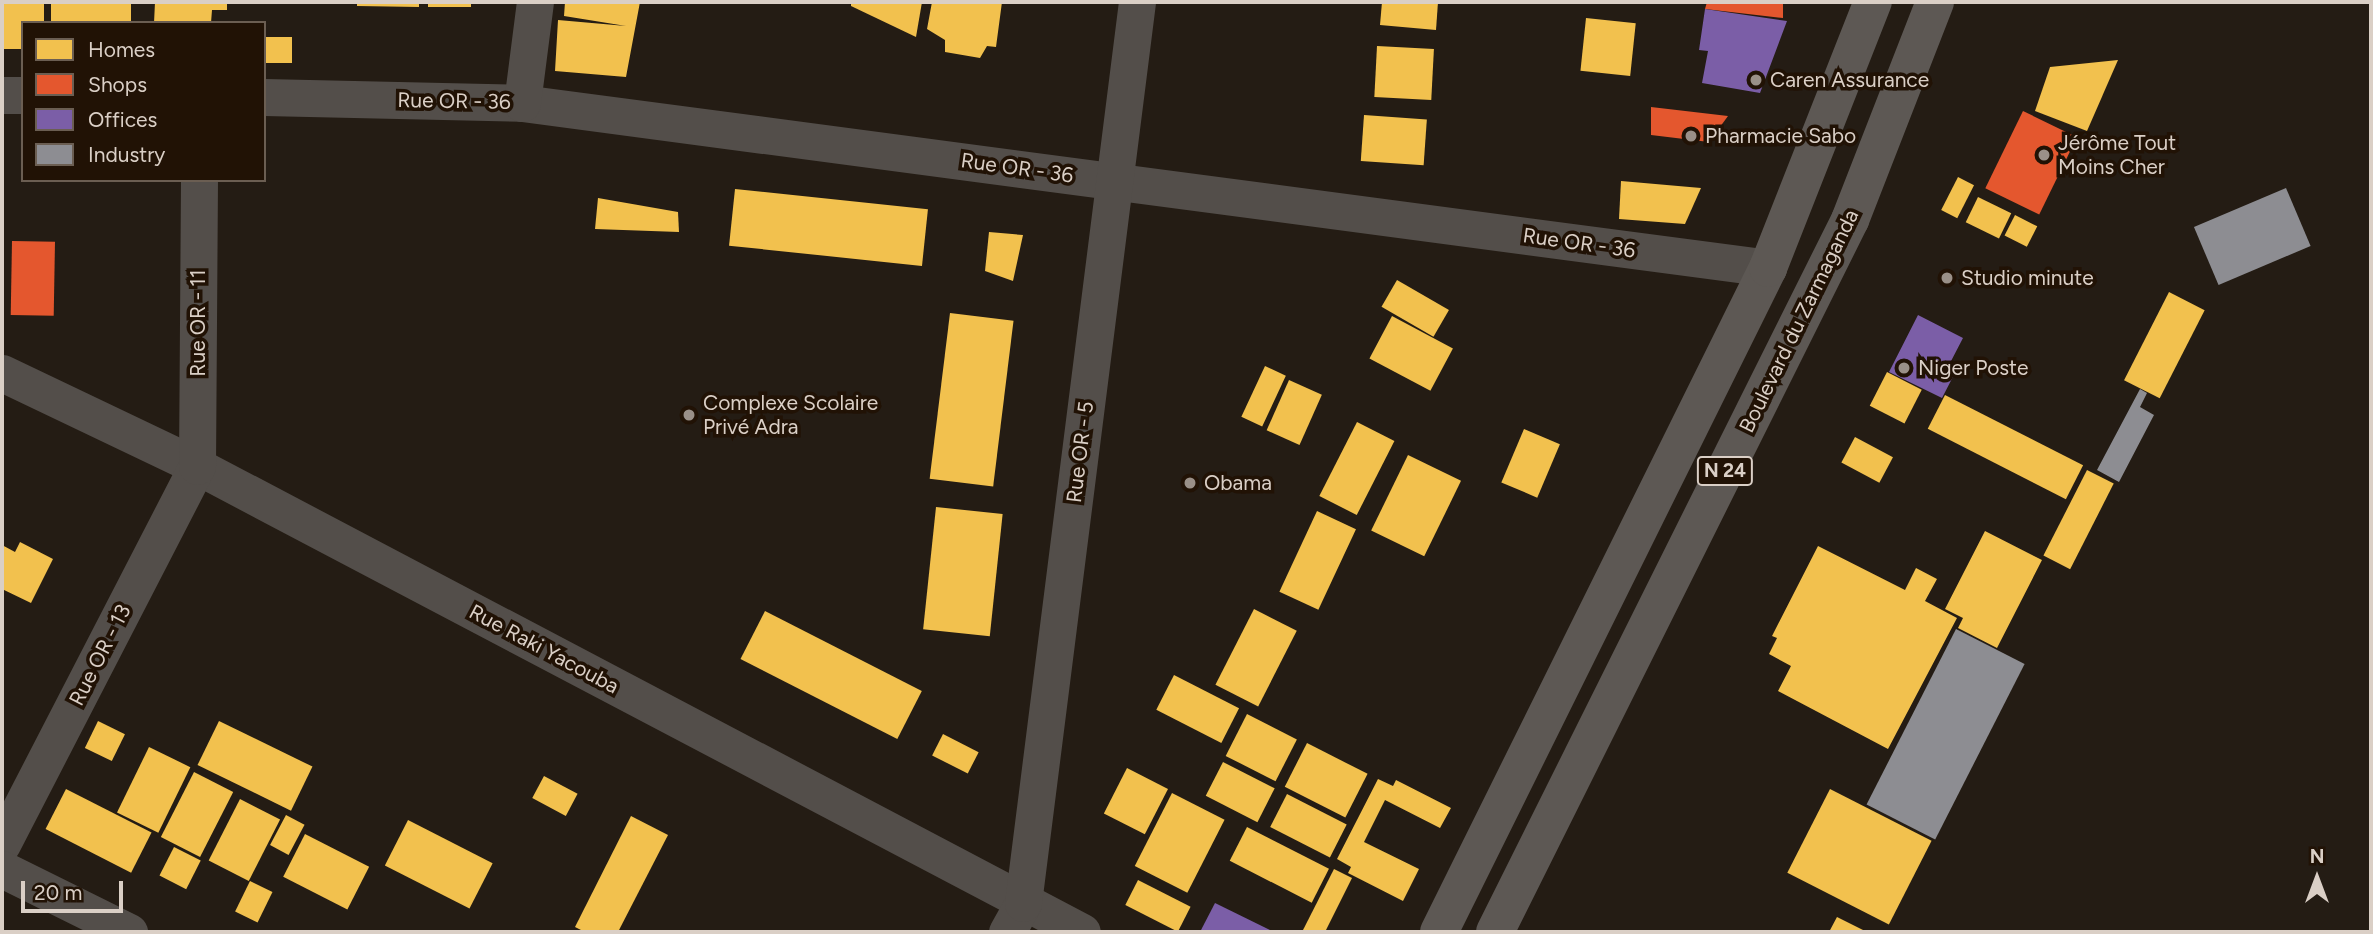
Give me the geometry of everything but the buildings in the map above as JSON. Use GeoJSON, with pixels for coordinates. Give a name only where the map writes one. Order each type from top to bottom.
{"type":"FeatureCollection","features":[{"type":"Feature","properties":{"kind":"main road","name":"N 24"},"geometry":{"type":"LineString","coordinates":[[1438,932],[1768,268],[1872,2]]}},
{"type":"Feature","properties":{"kind":"main road","name":"Boulevard du Zarmaganda"},"geometry":{"type":"LineString","coordinates":[[1495,932],[1850,220],[1935,2]]}},
{"type":"Feature","properties":{"kind":"street"},"geometry":{"type":"LineString","coordinates":[[522,103],[535,2]]}},
{"type":"Feature","properties":{"kind":"street","name":"Rue OR - 5"},"geometry":{"type":"LineString","coordinates":[[1015,917],[1137,2]]}},
{"type":"Feature","properties":{"kind":"street"},"geometry":{"type":"LineString","coordinates":[[2,95],[21,95]]}},
{"type":"Feature","properties":{"kind":"street","name":"Rue OR - 36"},"geometry":{"type":"LineString","coordinates":[[266,97],[522,103],[1768,268]]}},
{"type":"Feature","properties":{"kind":"street","name":"Rue OR - 11"},"geometry":{"type":"LineString","coordinates":[[197,466],[199,182]]}},
{"type":"Feature","properties":{"kind":"street","name":"Rue Raki Yacouba"},"geometry":{"type":"LineString","coordinates":[[2,373],[197,466],[1015,917],[1082,932]]}},
{"type":"Feature","properties":{"kind":"street","name":"Rue OR - 13"},"geometry":{"type":"LineString","coordinates":[[2,844],[197,466]]}},
{"type":"Feature","properties":{"kind":"street"},"geometry":{"type":"LineString","coordinates":[[2,869],[129,932]]}},
{"type":"Feature","properties":{"kind":"place","name":"Caren Assurance"},"geometry":{"type":"Point","coordinates":[1756,80]}},
{"type":"Feature","properties":{"kind":"place","name":"Pharmacie Sabo"},"geometry":{"type":"Point","coordinates":[1691,136]}},
{"type":"Feature","properties":{"kind":"place","name":"Jérôme Tout Moins Cher"},"geometry":{"type":"Point","coordinates":[2044,155]}},
{"type":"Feature","properties":{"kind":"place","name":"Studio minute"},"geometry":{"type":"Point","coordinates":[1947,278]}},
{"type":"Feature","properties":{"kind":"place","name":"Niger Poste"},"geometry":{"type":"Point","coordinates":[1904,368]}},
{"type":"Feature","properties":{"kind":"place","name":"Complexe Scolaire Privé Adra"},"geometry":{"type":"Point","coordinates":[689,415]}},
{"type":"Feature","properties":{"kind":"place","name":"Obama"},"geometry":{"type":"Point","coordinates":[1190,483]}}]}
